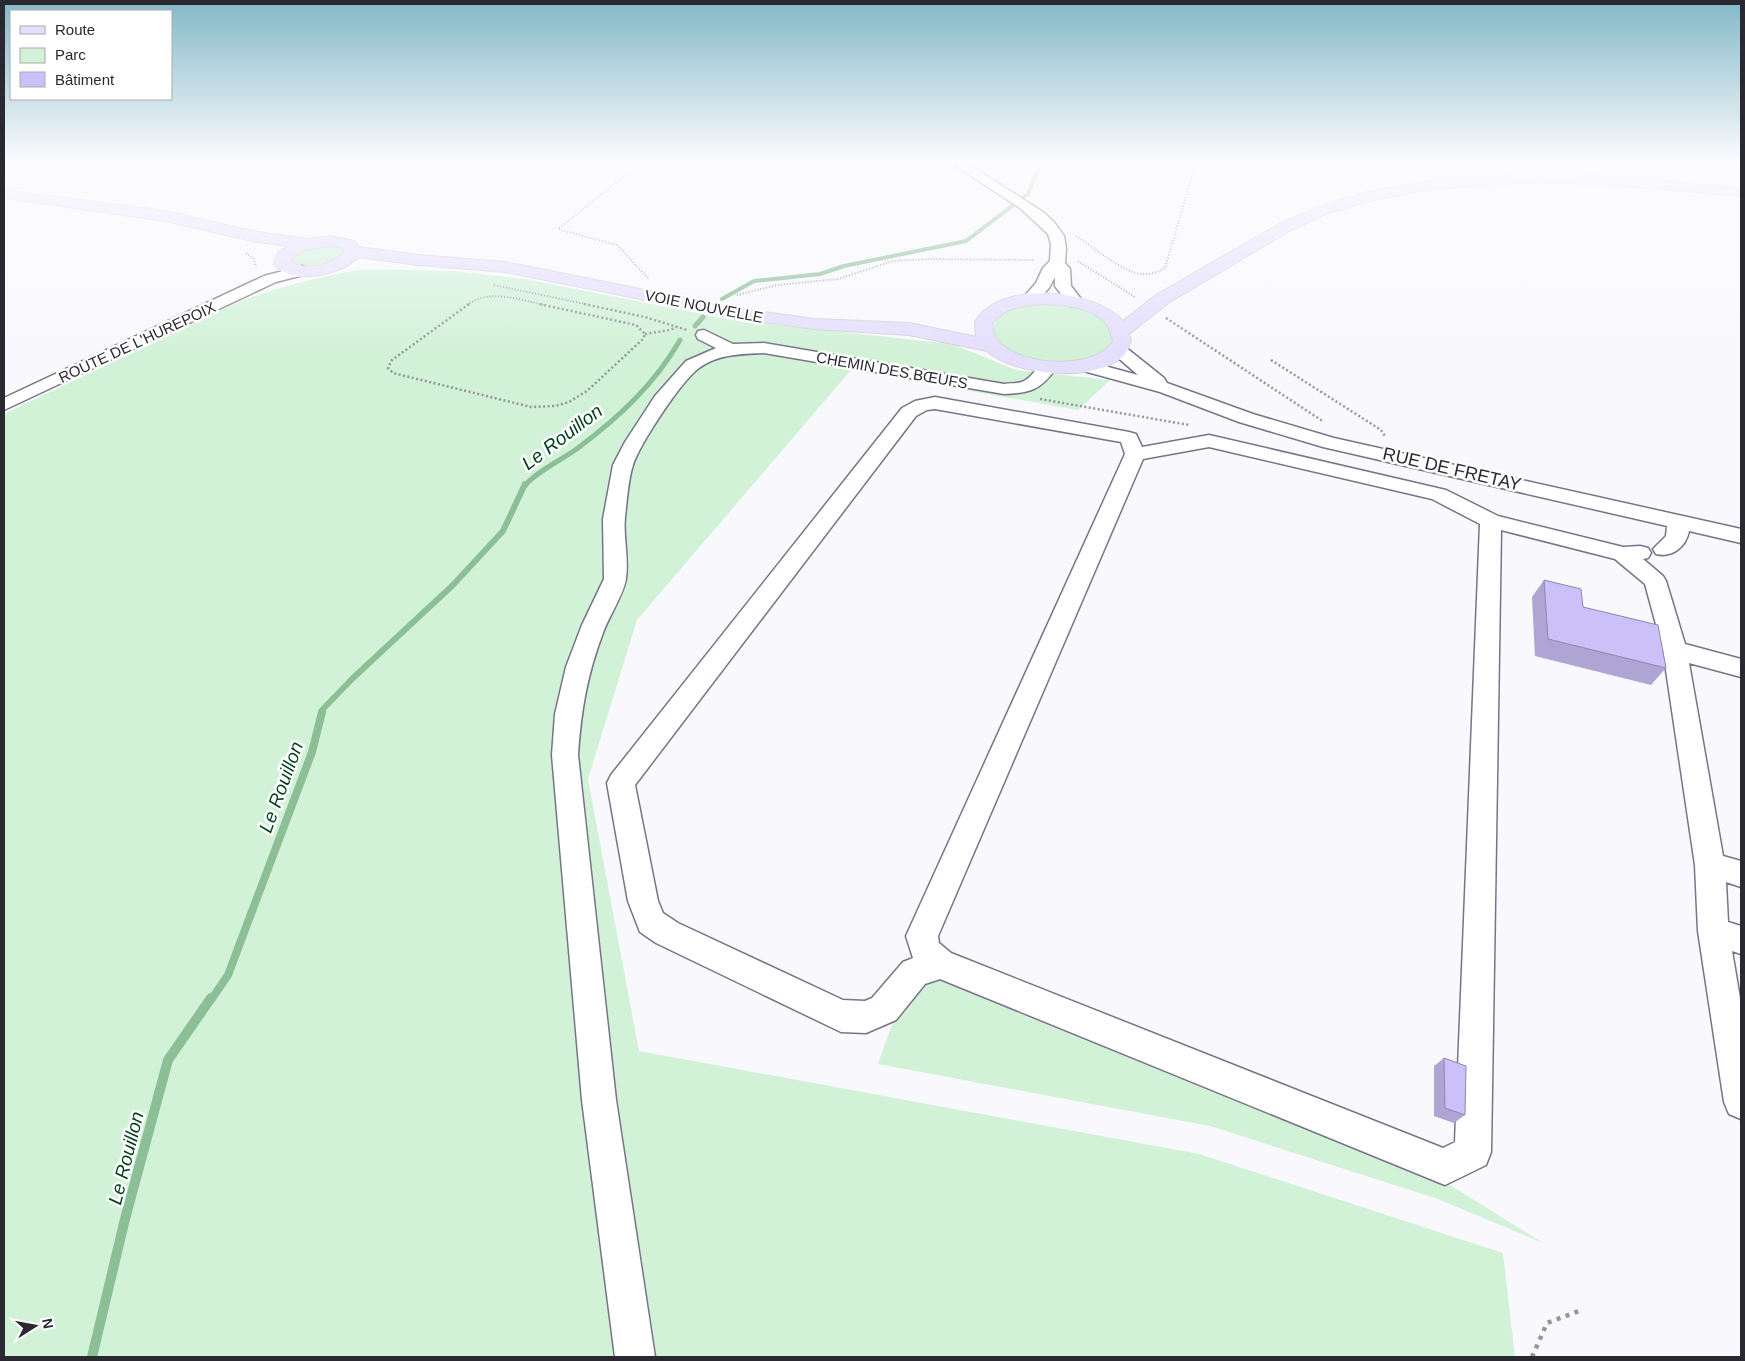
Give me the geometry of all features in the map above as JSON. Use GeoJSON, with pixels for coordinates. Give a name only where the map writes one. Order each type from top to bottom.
{"type":"FeatureCollection","features":[{"type":"Feature","properties":{"kind":"main road"},"geometry":{"type":"LineString","coordinates":[[212,226],[257,237],[308,244]]}},
{"type":"Feature","properties":{"kind":"main road"},"geometry":{"type":"LineString","coordinates":[[1121,331],[1162,307],[1277,232],[1291,226]]}},
{"type":"Feature","properties":{"kind":"main road"},"geometry":{"type":"LineString","coordinates":[[257,237],[259,242],[275,248],[289,269],[302,271]]}},
{"type":"Feature","properties":{"kind":"main road","name":"VOIE NOUVELLE"},"geometry":{"type":"LineString","coordinates":[[308,244],[340,242],[353,247],[354,251],[418,260],[505,267],[772,319],[815,324],[909,329],[991,346],[1014,360],[1047,368],[1086,366],[1106,360],[1118,350]]}},
{"type":"Feature","properties":{"kind":"main road"},"geometry":{"type":"LineString","coordinates":[[283,260],[290,251],[308,244]]}},
{"type":"Feature","properties":{"kind":"main road"},"geometry":{"type":"LineString","coordinates":[[337,265],[352,256],[354,251]]}},
{"type":"Feature","properties":{"kind":"main road","name":"VOIE NOUVELLE"},"geometry":{"type":"LineString","coordinates":[[302,271],[320,270],[337,265],[418,260]]}},
{"type":"Feature","properties":{"kind":"main road"},"geometry":{"type":"LineString","coordinates":[[991,346],[984,337],[982,328],[986,320],[995,310],[1029,300],[1060,300],[1084,305],[1162,307]]}},
{"type":"Feature","properties":{"kind":"main road"},"geometry":{"type":"LineString","coordinates":[[1084,305],[1105,314],[1115,322],[1121,331],[1123,341],[1118,350]]}},
{"type":"Feature","properties":{"kind":"main road"},"geometry":{"type":"LineString","coordinates":[[909,329],[986,320]]}},
{"type":"Feature","properties":{"kind":"street"},"geometry":{"type":"LineString","coordinates":[[1029,300],[1043,285],[1050,268],[1057,263],[1059,249],[1056,233],[1050,226]]}},
{"type":"Feature","properties":{"kind":"street"},"geometry":{"type":"LineString","coordinates":[[270,279],[283,260]]}},
{"type":"Feature","properties":{"kind":"street"},"geometry":{"type":"LineString","coordinates":[[1057,263],[1062,269],[1064,286],[1084,305]]}},
{"type":"Feature","properties":{"kind":"street"},"geometry":{"type":"LineString","coordinates":[[270,279],[302,271]]}},
{"type":"Feature","properties":{"kind":"street","name":"ROUTE DE L'HUREPOIX"},"geometry":{"type":"LineString","coordinates":[[4,405],[270,279]]}},
{"type":"Feature","properties":{"kind":"street"},"geometry":{"type":"LineString","coordinates":[[704,335],[730,350]]}},
{"type":"Feature","properties":{"kind":"street","name":"CHEMIN DES BŒUFS"},"geometry":{"type":"LineString","coordinates":[[635,1357],[598,1090],[565,755],[568,714],[578,667],[594,625],[615,579],[614,519],[623,465],[635,442],[662,400],[685,372],[692,365],[708,356],[730,350],[745,347],[786,351],[1004,389],[1030,386],[1037,382],[1047,368]]}},
{"type":"Feature","properties":{"kind":"street","name":"RUE DE FRETAY"},"geometry":{"type":"LineString","coordinates":[[1118,350],[1166,388]]}},
{"type":"Feature","properties":{"kind":"street","name":"RUE DE FRETAY"},"geometry":{"type":"LineString","coordinates":[[1086,366],[1166,388],[1246,418],[1330,443],[1390,455],[1741,536]]}},
{"type":"Feature","properties":{"kind":"street"},"geometry":{"type":"LineString","coordinates":[[940,964],[914,973],[884,1010],[866,1017],[841,1016],[667,933],[651,922],[643,901],[621,783],[910,412],[922,405],[935,403],[1129,438],[1135,454],[922,936],[923,949],[929,958],[1445,1168],[1473,1152],[1491,521]]}},
{"type":"Feature","properties":{"kind":"street"},"geometry":{"type":"LineString","coordinates":[[1135,454],[1210,441],[1439,494],[1491,521],[1632,554],[1655,581],[1675,650],[1710,865],[1727,935],[1741,1102]]}},
{"type":"Feature","properties":{"kind":"street"},"geometry":{"type":"LineString","coordinates":[[1664,549],[1675,541],[1680,531],[1677,521]]}},
{"type":"Feature","properties":{"kind":"street"},"geometry":{"type":"LineString","coordinates":[[1675,650],[1741,668]]}},
{"type":"Feature","properties":{"kind":"street"},"geometry":{"type":"LineString","coordinates":[[1710,865],[1741,874]]}},
{"type":"Feature","properties":{"kind":"path"},"geometry":{"type":"LineString","coordinates":[[562,226],[558,229],[617,245],[666,299]]}},
{"type":"Feature","properties":{"kind":"path"},"geometry":{"type":"LineString","coordinates":[[1056,233],[1072,233],[1128,269],[1140,274],[1155,273],[1166,268],[1178,226]]}},
{"type":"Feature","properties":{"kind":"path"},"geometry":{"type":"LineString","coordinates":[[728,297],[777,285],[838,279],[893,261],[928,259],[1036,260]]}},
{"type":"Feature","properties":{"kind":"path"},"geometry":{"type":"LineString","coordinates":[[1077,261],[1082,262],[1134,296]]}},
{"type":"Feature","properties":{"kind":"path"},"geometry":{"type":"LineString","coordinates":[[497,296],[636,325],[645,334],[643,339],[580,397],[567,403],[546,408],[531,407],[412,378],[393,373],[388,368],[392,360],[472,302],[482,298],[497,296]]}},
{"type":"Feature","properties":{"kind":"path"},"geometry":{"type":"LineString","coordinates":[[1162,307],[1318,417],[1330,431],[1330,443]]}},
{"type":"Feature","properties":{"kind":"path"},"geometry":{"type":"LineString","coordinates":[[645,334],[670,330],[676,327]]}},
{"type":"Feature","properties":{"kind":"path"},"geometry":{"type":"LineString","coordinates":[[1271,360],[1381,430],[1391,446],[1390,455]]}},
{"type":"Feature","properties":{"kind":"path"},"geometry":{"type":"LineString","coordinates":[[1532,1357],[1547,1323],[1579,1311]]}},
{"type":"Feature","properties":{"kind":"green space"},"geometry":{"type":"Polygon","coordinates":[[[330,243],[347,249],[345,256],[325,264],[312,266],[291,263],[290,259],[297,251],[330,243]]]}},
{"type":"Feature","properties":{"kind":"green space"},"geometry":{"type":"Polygon","coordinates":[[[364,269],[452,271],[525,279],[733,320],[952,344],[1016,370],[1110,380],[1078,410],[851,370],[637,620],[588,779],[639,1051],[1199,1154],[1503,1253],[1515,1357],[4,1357],[4,414],[234,304],[298,283],[364,269]]]}},
{"type":"Feature","properties":{"kind":"green space"},"geometry":{"type":"Polygon","coordinates":[[[1050,303],[1080,309],[1102,318],[1109,325],[1113,333],[1110,346],[1091,358],[1068,363],[1056,363],[1043,362],[1019,355],[1000,343],[995,335],[994,326],[1002,314],[1018,307],[1050,303]]]}},
{"type":"Feature","properties":{"kind":"green space"},"geometry":{"type":"Polygon","coordinates":[[[928,978],[955,978],[1445,1182],[1545,1244],[1438,1199],[1210,1126],[878,1064],[898,1007],[928,978]]]}},
{"type":"Feature","properties":{"kind":"building"},"geometry":{"type":"Polygon","coordinates":[[[1544,580],[1581,589],[1583,607],[1658,625],[1666,668],[1548,639],[1544,580]]]}},
{"type":"Feature","properties":{"kind":"building"},"geometry":{"type":"Polygon","coordinates":[[[1444,1058],[1466,1066],[1465,1115],[1445,1108],[1444,1058]]]}},
{"type":"Feature","properties":{"kind":"waterway","name":"Le Rouillon"},"geometry":{"type":"LineString","coordinates":[[722,299],[754,281],[820,274],[844,266],[966,241],[986,226]]}},
{"type":"Feature","properties":{"kind":"waterway","name":"Le Rouillon"},"geometry":{"type":"LineString","coordinates":[[695,326],[703,317]]}},
{"type":"Feature","properties":{"kind":"waterway","name":"Le Rouillon"},"geometry":{"type":"LineString","coordinates":[[525,486],[541,471],[578,448],[635,399],[659,371],[680,340]]}},
{"type":"Feature","properties":{"kind":"waterway","name":"Le Rouillon"},"geometry":{"type":"LineString","coordinates":[[322,713],[323,709],[353,678],[453,585],[503,531],[525,484]]}},
{"type":"Feature","properties":{"kind":"waterway","name":"Le Rouillon"},"geometry":{"type":"LineString","coordinates":[[211,1000],[228,975],[312,752],[322,712]]}},
{"type":"Feature","properties":{"kind":"waterway","name":"Le Rouillon"},"geometry":{"type":"LineString","coordinates":[[92,1357],[125,1219],[168,1060],[211,998]]}}]}
